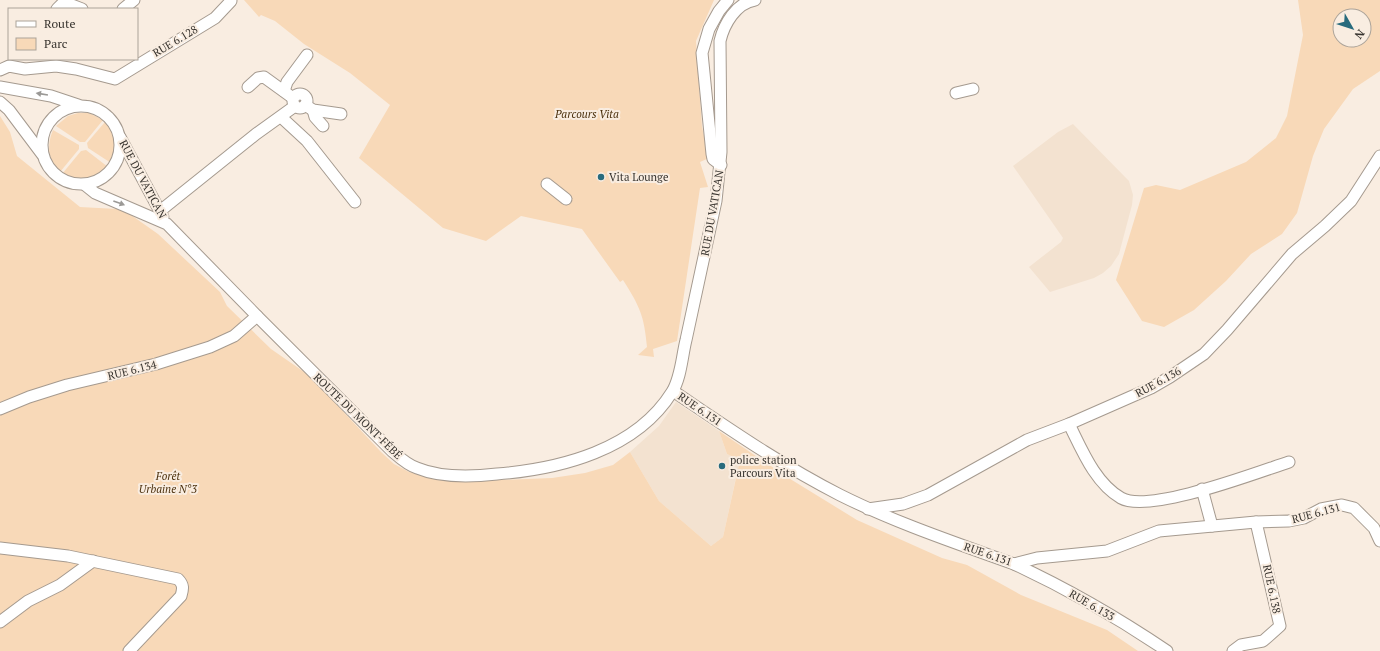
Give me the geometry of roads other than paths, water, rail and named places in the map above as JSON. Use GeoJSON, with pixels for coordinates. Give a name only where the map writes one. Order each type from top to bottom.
{"type":"FeatureCollection","features":[{"type":"Feature","properties":{"kind":"street"},"geometry":{"type":"LineString","coordinates":[[124,8],[134,0]]}},
{"type":"Feature","properties":{"kind":"street"},"geometry":{"type":"LineString","coordinates":[[720,165],[713,159],[712,154],[702,53],[709,29],[719,11],[728,0]]}},
{"type":"Feature","properties":{"kind":"street","name":"RUE DU VATICAN"},"geometry":{"type":"LineString","coordinates":[[673,391],[716,201],[720,165],[720,41],[722,31],[742,5],[755,0]]}},
{"type":"Feature","properties":{"kind":"street","name":"RUE 6.128"},"geometry":{"type":"LineString","coordinates":[[6,66],[56,66],[76,69],[115,79],[215,18],[231,1]]}},
{"type":"Feature","properties":{"kind":"street"},"geometry":{"type":"LineString","coordinates":[[59,8],[64,2],[79,8]]}},
{"type":"Feature","properties":{"kind":"street"},"geometry":{"type":"LineString","coordinates":[[284,91],[287,82],[307,55]]}},
{"type":"Feature","properties":{"kind":"street"},"geometry":{"type":"LineString","coordinates":[[6,66],[21,60]]}},
{"type":"Feature","properties":{"kind":"street"},"geometry":{"type":"LineString","coordinates":[[248,87],[258,78],[264,77],[301,105],[323,126]]}},
{"type":"Feature","properties":{"kind":"street"},"geometry":{"type":"LineString","coordinates":[[2,88],[51,96],[79,106]]}},
{"type":"Feature","properties":{"kind":"street"},"geometry":{"type":"LineString","coordinates":[[956,93],[973,89]]}},
{"type":"Feature","properties":{"kind":"street"},"geometry":{"type":"LineString","coordinates":[[0,102],[9,110],[42,154],[47,167],[57,177],[66,183],[85,185],[101,180],[114,168],[120,151],[119,133],[108,116],[89,106],[79,106],[62,111],[48,123],[42,135],[42,154]]}},
{"type":"Feature","properties":{"kind":"street"},"geometry":{"type":"LineString","coordinates":[[160,211],[256,134],[301,105],[341,114]]}},
{"type":"Feature","properties":{"kind":"street"},"geometry":{"type":"LineString","coordinates":[[281,117],[307,141],[355,202]]}},
{"type":"Feature","properties":{"kind":"street","name":"RUE DU VATICAN"},"geometry":{"type":"LineString","coordinates":[[119,133],[167,224]]}},
{"type":"Feature","properties":{"kind":"street","name":"RUE 6.136"},"geometry":{"type":"LineString","coordinates":[[868,509],[903,504],[928,495],[1027,440],[1069,424],[1151,388],[1204,354],[1227,330],[1292,254],[1325,226],[1351,201],[1380,156]]}},
{"type":"Feature","properties":{"kind":"street"},"geometry":{"type":"LineString","coordinates":[[547,184],[566,199]]}},
{"type":"Feature","properties":{"kind":"street","name":"ROUTE DU MONT-FÉBÉ"},"geometry":{"type":"LineString","coordinates":[[85,185],[95,193],[167,224],[256,316],[392,451],[415,468],[441,474],[484,476],[522,472],[556,466],[582,458],[610,446],[638,429],[673,391]]}},
{"type":"Feature","properties":{"kind":"street","name":"RUE 6.134"},"geometry":{"type":"LineString","coordinates":[[0,409],[29,397],[68,385],[156,364],[210,347],[234,336],[256,316]]}},
{"type":"Feature","properties":{"kind":"street","name":"RUE 6.131"},"geometry":{"type":"LineString","coordinates":[[673,391],[778,461],[868,509],[1014,564],[1037,558],[1107,551],[1159,531],[1256,522],[1297,520],[1321,509],[1342,505],[1354,508],[1377,528]]}},
{"type":"Feature","properties":{"kind":"street"},"geometry":{"type":"LineString","coordinates":[[1069,424],[1091,466],[1111,491],[1122,499],[1131,502],[1157,500],[1202,490],[1289,462]]}},
{"type":"Feature","properties":{"kind":"street"},"geometry":{"type":"LineString","coordinates":[[1202,490],[1212,526]]}},
{"type":"Feature","properties":{"kind":"street","name":"RUE 6.138"},"geometry":{"type":"LineString","coordinates":[[1233,651],[1241,645],[1263,642],[1280,626],[1256,522]]}},
{"type":"Feature","properties":{"kind":"street"},"geometry":{"type":"LineString","coordinates":[[1377,528],[1380,541]]}},
{"type":"Feature","properties":{"kind":"street"},"geometry":{"type":"LineString","coordinates":[[0,548],[27,550],[93,561],[178,579],[182,583],[183,588],[181,596],[129,651]]}},
{"type":"Feature","properties":{"kind":"street"},"geometry":{"type":"LineString","coordinates":[[0,622],[28,601],[60,585],[93,561]]}},
{"type":"Feature","properties":{"kind":"street","name":"RUE 6.133"},"geometry":{"type":"LineString","coordinates":[[1014,564],[1083,598],[1167,651]]}},
{"type":"Feature","properties":{"kind":"place","name":"Vita Lounge"},"geometry":{"type":"Point","coordinates":[601,177]}},
{"type":"Feature","properties":{"kind":"place","name":"police station Parcours Vita"},"geometry":{"type":"Point","coordinates":[722,466]}},
{"type":"Feature","properties":{"kind":"park label","name":"Parcours Vita"},"geometry":{"type":"Point","coordinates":[587,114]}},
{"type":"Feature","properties":{"kind":"park label","name":"Forêt Urbaine N°3"},"geometry":{"type":"Point","coordinates":[168,482]}}]}
